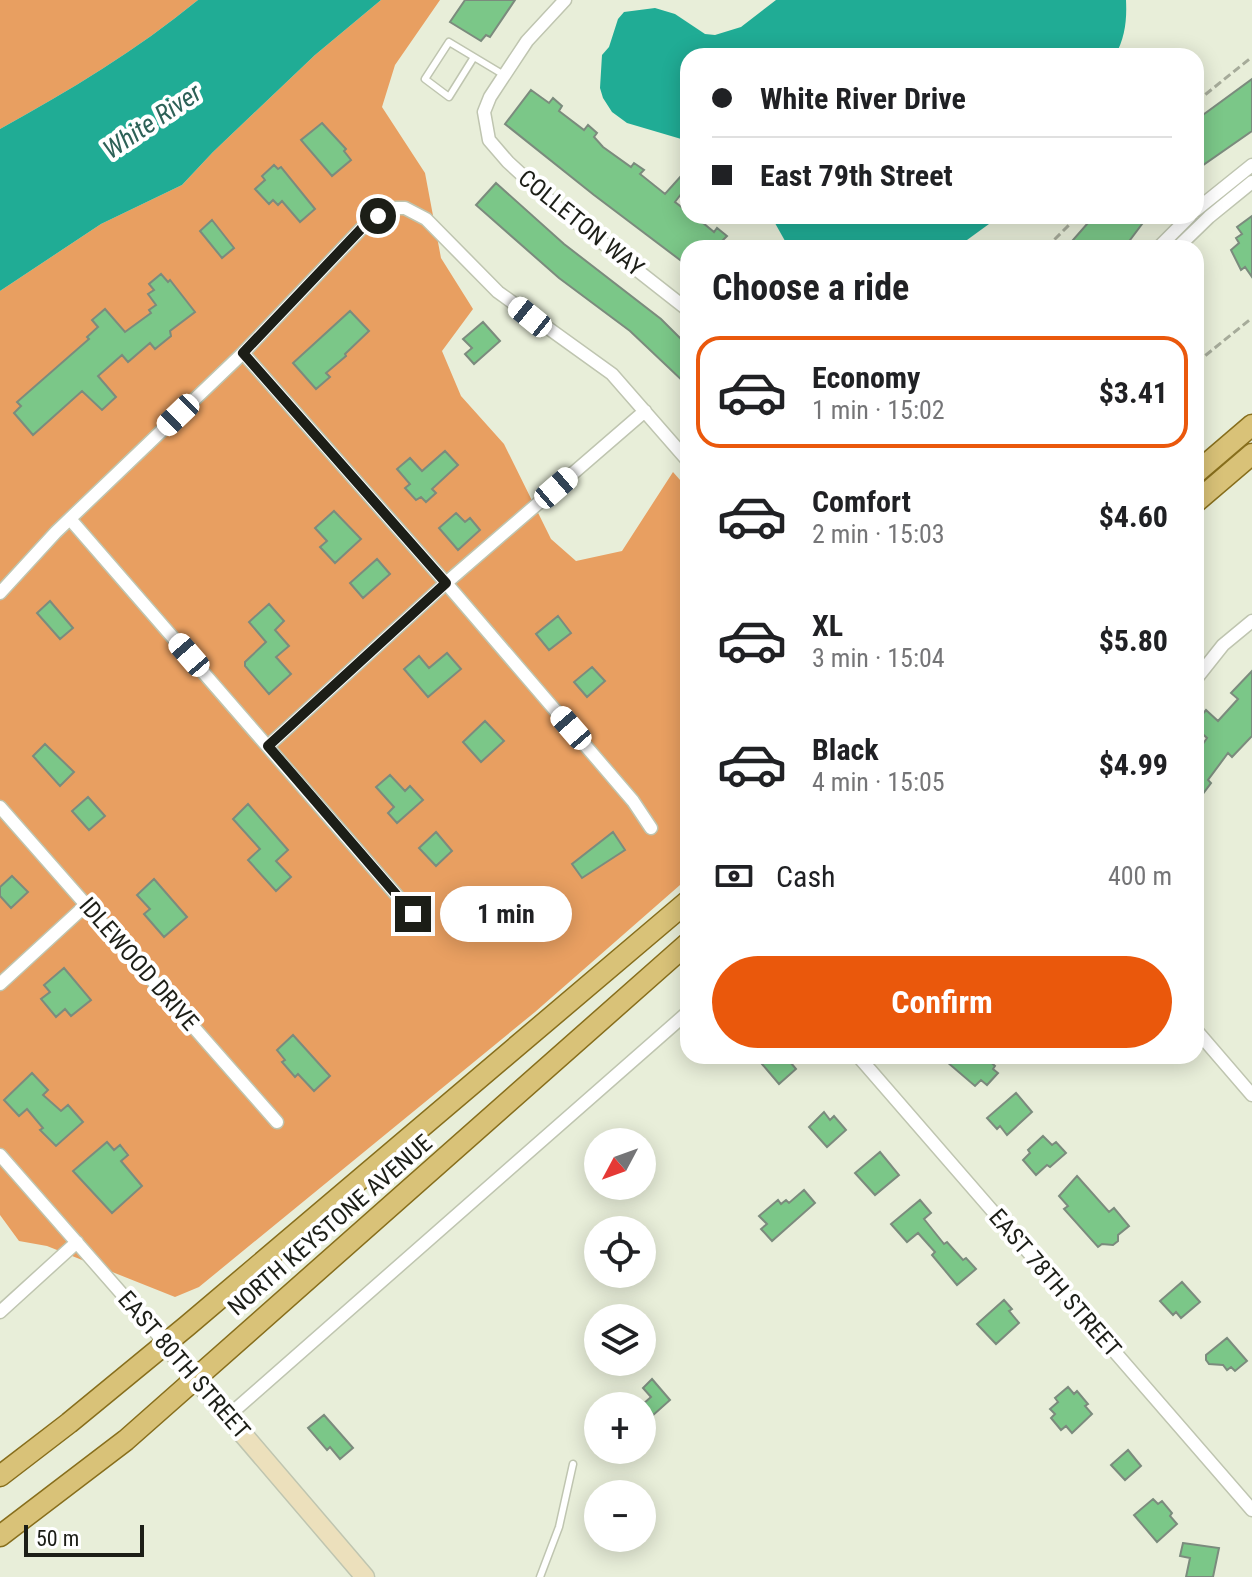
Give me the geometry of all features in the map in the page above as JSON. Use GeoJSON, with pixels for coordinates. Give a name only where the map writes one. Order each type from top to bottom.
{"type":"FeatureCollection","features":[{"type":"Feature","properties":{"kind":"main road"},"geometry":{"type":"LineString","coordinates":[[1204,466],[1252,425]]}},
{"type":"Feature","properties":{"kind":"main road"},"geometry":{"type":"LineString","coordinates":[[1204,495],[1252,454]]}},
{"type":"Feature","properties":{"kind":"main road","name":"NORTH KEYSTONE AVENUE"},"geometry":{"type":"LineString","coordinates":[[0,1476],[165,1343],[680,908]]}},
{"type":"Feature","properties":{"kind":"main road","name":"NORTH KEYSTONE AVENUE"},"geometry":{"type":"LineString","coordinates":[[0,1536],[126,1440],[680,950]]}},
{"type":"Feature","properties":{"kind":"street"},"geometry":{"type":"LineString","coordinates":[[504,75],[527,41],[565,0]]}},
{"type":"Feature","properties":{"kind":"street","name":"COLLETON WAY"},"geometry":{"type":"LineString","coordinates":[[504,75],[485,106],[485,127],[493,147],[558,208],[680,304]]}},
{"type":"Feature","properties":{"kind":"street"},"geometry":{"type":"LineString","coordinates":[[1204,204],[1252,165]]}},
{"type":"Feature","properties":{"kind":"street"},"geometry":{"type":"LineString","coordinates":[[1204,222],[1252,182]]}},
{"type":"Feature","properties":{"kind":"street"},"geometry":{"type":"LineString","coordinates":[[0,593],[70,519],[243,353],[362,228],[383,212],[396,208],[405,208],[426,219],[498,292],[612,374],[680,452]]}},
{"type":"Feature","properties":{"kind":"street"},"geometry":{"type":"LineString","coordinates":[[1166,240],[1182,224]]}},
{"type":"Feature","properties":{"kind":"street"},"geometry":{"type":"LineString","coordinates":[[1185,240],[1202,224]]}},
{"type":"Feature","properties":{"kind":"street"},"geometry":{"type":"LineString","coordinates":[[243,353],[446,583],[633,801],[651,828]]}},
{"type":"Feature","properties":{"kind":"street"},"geometry":{"type":"LineString","coordinates":[[268,746],[446,583],[645,411]]}},
{"type":"Feature","properties":{"kind":"street"},"geometry":{"type":"LineString","coordinates":[[70,519],[413,914]]}},
{"type":"Feature","properties":{"kind":"street"},"geometry":{"type":"LineString","coordinates":[[1204,669],[1223,645],[1252,621]]}},
{"type":"Feature","properties":{"kind":"street","name":"IDLEWOOD DRIVE"},"geometry":{"type":"LineString","coordinates":[[0,807],[277,1122]]}},
{"type":"Feature","properties":{"kind":"street"},"geometry":{"type":"LineString","coordinates":[[0,984],[86,905]]}},
{"type":"Feature","properties":{"kind":"street"},"geometry":{"type":"LineString","coordinates":[[228,1416],[680,1019]]}},
{"type":"Feature","properties":{"kind":"street"},"geometry":{"type":"LineString","coordinates":[[1204,1039],[1252,1095]]}},
{"type":"Feature","properties":{"kind":"street","name":"EAST 78TH STREET"},"geometry":{"type":"LineString","coordinates":[[865,1064],[1252,1510]]}},
{"type":"Feature","properties":{"kind":"street","name":"EAST 80TH STREET"},"geometry":{"type":"LineString","coordinates":[[0,1155],[365,1577]]}},
{"type":"Feature","properties":{"kind":"street"},"geometry":{"type":"LineString","coordinates":[[0,1312],[77,1242]]}},
{"type":"Feature","properties":{"kind":"lane"},"geometry":{"type":"LineString","coordinates":[[474,57],[449,97],[425,79],[449,42],[474,57],[504,75]]}},
{"type":"Feature","properties":{"kind":"lane"},"geometry":{"type":"LineString","coordinates":[[540,1577],[559,1527],[573,1464]]}},
{"type":"Feature","properties":{"kind":"path"},"geometry":{"type":"LineString","coordinates":[[1204,96],[1252,57]]}},
{"type":"Feature","properties":{"kind":"path"},"geometry":{"type":"LineString","coordinates":[[1054,240],[1070,224]]}},
{"type":"Feature","properties":{"kind":"path"},"geometry":{"type":"LineString","coordinates":[[1204,357],[1252,318]]}},
{"type":"Feature","properties":{"kind":"shaded area"},"geometry":{"type":"Polygon","coordinates":[[[0,0],[198,0],[102,69],[0,129],[0,0]]]}},
{"type":"Feature","properties":{"kind":"shaded area"},"geometry":{"type":"Polygon","coordinates":[[[381,0],[440,0],[395,65],[382,107],[425,173],[441,258],[473,309],[442,351],[461,396],[504,444],[551,539],[576,561],[622,551],[673,472],[680,480],[680,885],[535,1012],[199,1287],[175,1297],[47,1246],[19,1241],[0,1215],[0,291],[101,224],[182,185],[315,55],[381,0]]]}},
{"type":"Feature","properties":{"kind":"water","name":"White River"},"geometry":{"type":"Polygon","coordinates":[[[198,0],[381,0],[315,55],[182,185],[101,224],[0,291],[0,129],[102,69],[198,0]]]}},
{"type":"Feature","properties":{"kind":"water"},"geometry":{"type":"Polygon","coordinates":[[[776,0],[1126,0],[1123,36],[1118,48],[680,48],[680,139],[627,123],[612,112],[603,98],[600,88],[602,55],[609,47],[618,19],[624,12],[655,8],[675,14],[705,34],[715,35],[741,27],[776,0]]]}},
{"type":"Feature","properties":{"kind":"water"},"geometry":{"type":"Polygon","coordinates":[[[776,224],[989,224],[967,240],[784,240],[776,224]]]}},
{"type":"Feature","properties":{"kind":"building"},"geometry":{"type":"Polygon","coordinates":[[[465,0],[515,0],[490,37],[486,35],[481,41],[450,22],[465,0]]]}},
{"type":"Feature","properties":{"kind":"building"},"geometry":{"type":"Polygon","coordinates":[[[1252,79],[1252,131],[1204,164],[1204,114],[1252,79]]]}},
{"type":"Feature","properties":{"kind":"building"},"geometry":{"type":"Polygon","coordinates":[[[531,90],[549,103],[553,98],[562,106],[559,111],[584,130],[588,125],[597,133],[594,137],[603,147],[631,167],[634,163],[644,170],[640,174],[665,194],[680,177],[680,195],[675,202],[680,206],[680,224],[704,224],[714,232],[717,228],[727,236],[723,240],[680,240],[680,260],[505,124],[531,90]]]}},
{"type":"Feature","properties":{"kind":"building"},"geometry":{"type":"Polygon","coordinates":[[[322,123],[346,149],[344,151],[351,160],[332,176],[301,140],[322,123]]]}},
{"type":"Feature","properties":{"kind":"building"},"geometry":{"type":"Polygon","coordinates":[[[274,165],[278,169],[281,167],[315,209],[300,222],[282,201],[278,205],[273,200],[269,204],[255,189],[265,180],[262,176],[274,165]]]}},
{"type":"Feature","properties":{"kind":"building"},"geometry":{"type":"Polygon","coordinates":[[[496,183],[564,244],[661,319],[680,338],[680,378],[630,331],[559,278],[476,205],[496,183]]]}},
{"type":"Feature","properties":{"kind":"building"},"geometry":{"type":"Polygon","coordinates":[[[1252,216],[1252,277],[1245,267],[1241,270],[1231,250],[1239,243],[1236,238],[1242,234],[1237,227],[1252,216]]]}},
{"type":"Feature","properties":{"kind":"building"},"geometry":{"type":"Polygon","coordinates":[[[212,220],[234,248],[222,258],[200,231],[212,220]]]}},
{"type":"Feature","properties":{"kind":"building"},"geometry":{"type":"Polygon","coordinates":[[[1087,224],[1142,224],[1130,240],[1073,240],[1087,224]]]}},
{"type":"Feature","properties":{"kind":"building"},"geometry":{"type":"Polygon","coordinates":[[[161,274],[168,282],[170,280],[195,312],[170,331],[171,336],[155,349],[150,343],[128,362],[122,355],[98,376],[116,397],[102,410],[82,391],[33,435],[14,413],[21,406],[17,402],[89,339],[87,337],[98,327],[92,320],[105,309],[125,332],[151,313],[149,310],[156,305],[148,294],[154,290],[149,284],[161,274]]]}},
{"type":"Feature","properties":{"kind":"building"},"geometry":{"type":"Polygon","coordinates":[[[350,311],[369,331],[326,373],[330,377],[316,389],[293,363],[350,311]]]}},
{"type":"Feature","properties":{"kind":"building"},"geometry":{"type":"Polygon","coordinates":[[[483,322],[500,341],[474,364],[465,354],[472,348],[463,339],[483,322]]]}},
{"type":"Feature","properties":{"kind":"building"},"geometry":{"type":"Polygon","coordinates":[[[445,451],[458,465],[432,489],[436,493],[426,502],[421,497],[416,500],[405,488],[410,484],[397,469],[410,458],[422,471],[445,451]]]}},
{"type":"Feature","properties":{"kind":"building"},"geometry":{"type":"Polygon","coordinates":[[[334,511],[361,539],[335,563],[320,547],[327,541],[315,528],[334,511]]]}},
{"type":"Feature","properties":{"kind":"building"},"geometry":{"type":"Polygon","coordinates":[[[456,513],[465,522],[470,518],[480,530],[458,550],[439,528],[456,513]]]}},
{"type":"Feature","properties":{"kind":"building"},"geometry":{"type":"Polygon","coordinates":[[[377,559],[390,574],[363,598],[350,583],[377,559]]]}},
{"type":"Feature","properties":{"kind":"building"},"geometry":{"type":"Polygon","coordinates":[[[50,601],[73,628],[60,639],[37,613],[50,601]]]}},
{"type":"Feature","properties":{"kind":"building"},"geometry":{"type":"Polygon","coordinates":[[[269,604],[284,621],[275,630],[289,646],[276,657],[291,674],[269,694],[245,662],[266,642],[249,622],[269,604]]]}},
{"type":"Feature","properties":{"kind":"building"},"geometry":{"type":"Polygon","coordinates":[[[558,616],[571,633],[549,650],[536,634],[558,616]]]}},
{"type":"Feature","properties":{"kind":"building"},"geometry":{"type":"Polygon","coordinates":[[[447,653],[461,669],[428,697],[404,669],[419,656],[429,668],[447,653]]]}},
{"type":"Feature","properties":{"kind":"building"},"geometry":{"type":"Polygon","coordinates":[[[592,667],[605,681],[587,697],[574,682],[592,667]]]}},
{"type":"Feature","properties":{"kind":"building"},"geometry":{"type":"Polygon","coordinates":[[[1252,671],[1252,736],[1232,757],[1228,753],[1208,780],[1211,783],[1204,792],[1204,742],[1207,738],[1204,735],[1204,712],[1206,710],[1218,721],[1238,699],[1231,693],[1252,671]]]}},
{"type":"Feature","properties":{"kind":"building"},"geometry":{"type":"Polygon","coordinates":[[[485,721],[504,741],[481,762],[463,742],[485,721]]]}},
{"type":"Feature","properties":{"kind":"building"},"geometry":{"type":"Polygon","coordinates":[[[45,744],[74,772],[60,786],[33,756],[45,744]]]}},
{"type":"Feature","properties":{"kind":"building"},"geometry":{"type":"Polygon","coordinates":[[[390,775],[405,791],[410,786],[423,800],[397,823],[388,813],[394,807],[376,787],[390,775]]]}},
{"type":"Feature","properties":{"kind":"building"},"geometry":{"type":"Polygon","coordinates":[[[88,797],[105,816],[89,830],[72,811],[88,797]]]}},
{"type":"Feature","properties":{"kind":"building"},"geometry":{"type":"Polygon","coordinates":[[[248,804],[288,850],[276,861],[291,877],[276,891],[248,860],[260,849],[233,819],[248,804]]]}},
{"type":"Feature","properties":{"kind":"building"},"geometry":{"type":"Polygon","coordinates":[[[436,832],[452,851],[436,866],[419,848],[436,832]]]}},
{"type":"Feature","properties":{"kind":"building"},"geometry":{"type":"Polygon","coordinates":[[[613,832],[625,850],[582,878],[572,864],[613,832]]]}},
{"type":"Feature","properties":{"kind":"building"},"geometry":{"type":"Polygon","coordinates":[[[12,876],[28,892],[11,908],[0,896],[0,887],[12,876]]]}},
{"type":"Feature","properties":{"kind":"building"},"geometry":{"type":"Polygon","coordinates":[[[154,879],[187,917],[164,937],[144,914],[150,909],[137,895],[154,879]]]}},
{"type":"Feature","properties":{"kind":"building"},"geometry":{"type":"Polygon","coordinates":[[[64,968],[91,1000],[71,1016],[65,1009],[56,1017],[41,999],[50,992],[44,985],[64,968]]]}},
{"type":"Feature","properties":{"kind":"building"},"geometry":{"type":"Polygon","coordinates":[[[293,1035],[330,1076],[314,1091],[298,1074],[295,1077],[282,1062],[285,1060],[277,1050],[293,1035]]]}},
{"type":"Feature","properties":{"kind":"building"},"geometry":{"type":"Polygon","coordinates":[[[762,1064],[792,1064],[796,1069],[779,1084],[762,1064]]]}},
{"type":"Feature","properties":{"kind":"building"},"geometry":{"type":"Polygon","coordinates":[[[949,1064],[993,1064],[998,1073],[987,1085],[981,1080],[975,1086],[949,1064]]]}},
{"type":"Feature","properties":{"kind":"building"},"geometry":{"type":"Polygon","coordinates":[[[32,1073],[48,1090],[43,1095],[61,1111],[68,1105],[83,1122],[56,1146],[40,1130],[43,1128],[27,1109],[19,1116],[4,1100],[32,1073]]]}},
{"type":"Feature","properties":{"kind":"building"},"geometry":{"type":"Polygon","coordinates":[[[1016,1093],[1032,1112],[1007,1135],[987,1118],[1016,1093]]]}},
{"type":"Feature","properties":{"kind":"building"},"geometry":{"type":"Polygon","coordinates":[[[824,1112],[830,1120],[834,1116],[846,1130],[827,1147],[809,1127],[824,1112]]]}},
{"type":"Feature","properties":{"kind":"building"},"geometry":{"type":"Polygon","coordinates":[[[1043,1136],[1052,1145],[1056,1142],[1066,1153],[1036,1175],[1023,1160],[1030,1153],[1028,1150],[1043,1136]]]}},
{"type":"Feature","properties":{"kind":"building"},"geometry":{"type":"Polygon","coordinates":[[[107,1142],[114,1150],[120,1145],[128,1155],[121,1161],[142,1186],[112,1213],[73,1171],[107,1142]]]}},
{"type":"Feature","properties":{"kind":"building"},"geometry":{"type":"Polygon","coordinates":[[[880,1152],[899,1175],[875,1195],[855,1173],[880,1152]]]}},
{"type":"Feature","properties":{"kind":"building"},"geometry":{"type":"Polygon","coordinates":[[[1077,1176],[1109,1212],[1114,1208],[1129,1226],[1118,1235],[1118,1241],[1113,1245],[1102,1244],[1098,1247],[1064,1209],[1068,1206],[1059,1196],[1077,1176]]]}},
{"type":"Feature","properties":{"kind":"building"},"geometry":{"type":"Polygon","coordinates":[[[804,1190],[815,1203],[772,1241],[761,1229],[767,1224],[759,1216],[778,1200],[781,1204],[786,1200],[789,1203],[804,1190]]]}},
{"type":"Feature","properties":{"kind":"building"},"geometry":{"type":"Polygon","coordinates":[[[920,1200],[931,1213],[924,1219],[944,1244],[947,1242],[976,1269],[957,1285],[918,1233],[907,1242],[891,1224],[920,1200]]]}},
{"type":"Feature","properties":{"kind":"building"},"geometry":{"type":"Polygon","coordinates":[[[1182,1282],[1200,1302],[1181,1318],[1176,1312],[1173,1315],[1160,1301],[1182,1282]]]}},
{"type":"Feature","properties":{"kind":"building"},"geometry":{"type":"Polygon","coordinates":[[[1004,1300],[1019,1323],[996,1344],[977,1324],[1004,1300]]]}},
{"type":"Feature","properties":{"kind":"building"},"geometry":{"type":"Polygon","coordinates":[[[1227,1338],[1247,1361],[1235,1371],[1231,1367],[1227,1370],[1223,1365],[1209,1364],[1206,1360],[1206,1355],[1227,1338]]]}},
{"type":"Feature","properties":{"kind":"building"},"geometry":{"type":"Polygon","coordinates":[[[652,1379],[670,1400],[656,1412],[656,1392],[647,1392],[643,1388],[652,1379]]]}},
{"type":"Feature","properties":{"kind":"building"},"geometry":{"type":"Polygon","coordinates":[[[1068,1387],[1074,1394],[1077,1391],[1092,1414],[1072,1433],[1066,1426],[1061,1430],[1051,1418],[1055,1414],[1050,1409],[1058,1402],[1055,1398],[1068,1387]]]}},
{"type":"Feature","properties":{"kind":"building"},"geometry":{"type":"Polygon","coordinates":[[[324,1415],[353,1448],[340,1459],[330,1447],[327,1450],[308,1428],[324,1415]]]}},
{"type":"Feature","properties":{"kind":"building"},"geometry":{"type":"Polygon","coordinates":[[[1128,1450],[1141,1466],[1125,1480],[1111,1465],[1128,1450]]]}},
{"type":"Feature","properties":{"kind":"building"},"geometry":{"type":"Polygon","coordinates":[[[1153,1499],[1158,1504],[1162,1501],[1177,1524],[1157,1542],[1134,1515],[1153,1499]]]}},
{"type":"Feature","properties":{"kind":"building"},"geometry":{"type":"Polygon","coordinates":[[[1183,1543],[1219,1548],[1213,1577],[1186,1577],[1190,1558],[1180,1556],[1183,1543]]]}},
{"type":"Feature","properties":{"kind":"route"},"geometry":{"type":"LineString","coordinates":[[378,216],[362,228],[243,353],[446,583],[268,746],[413,914]]}}]}
